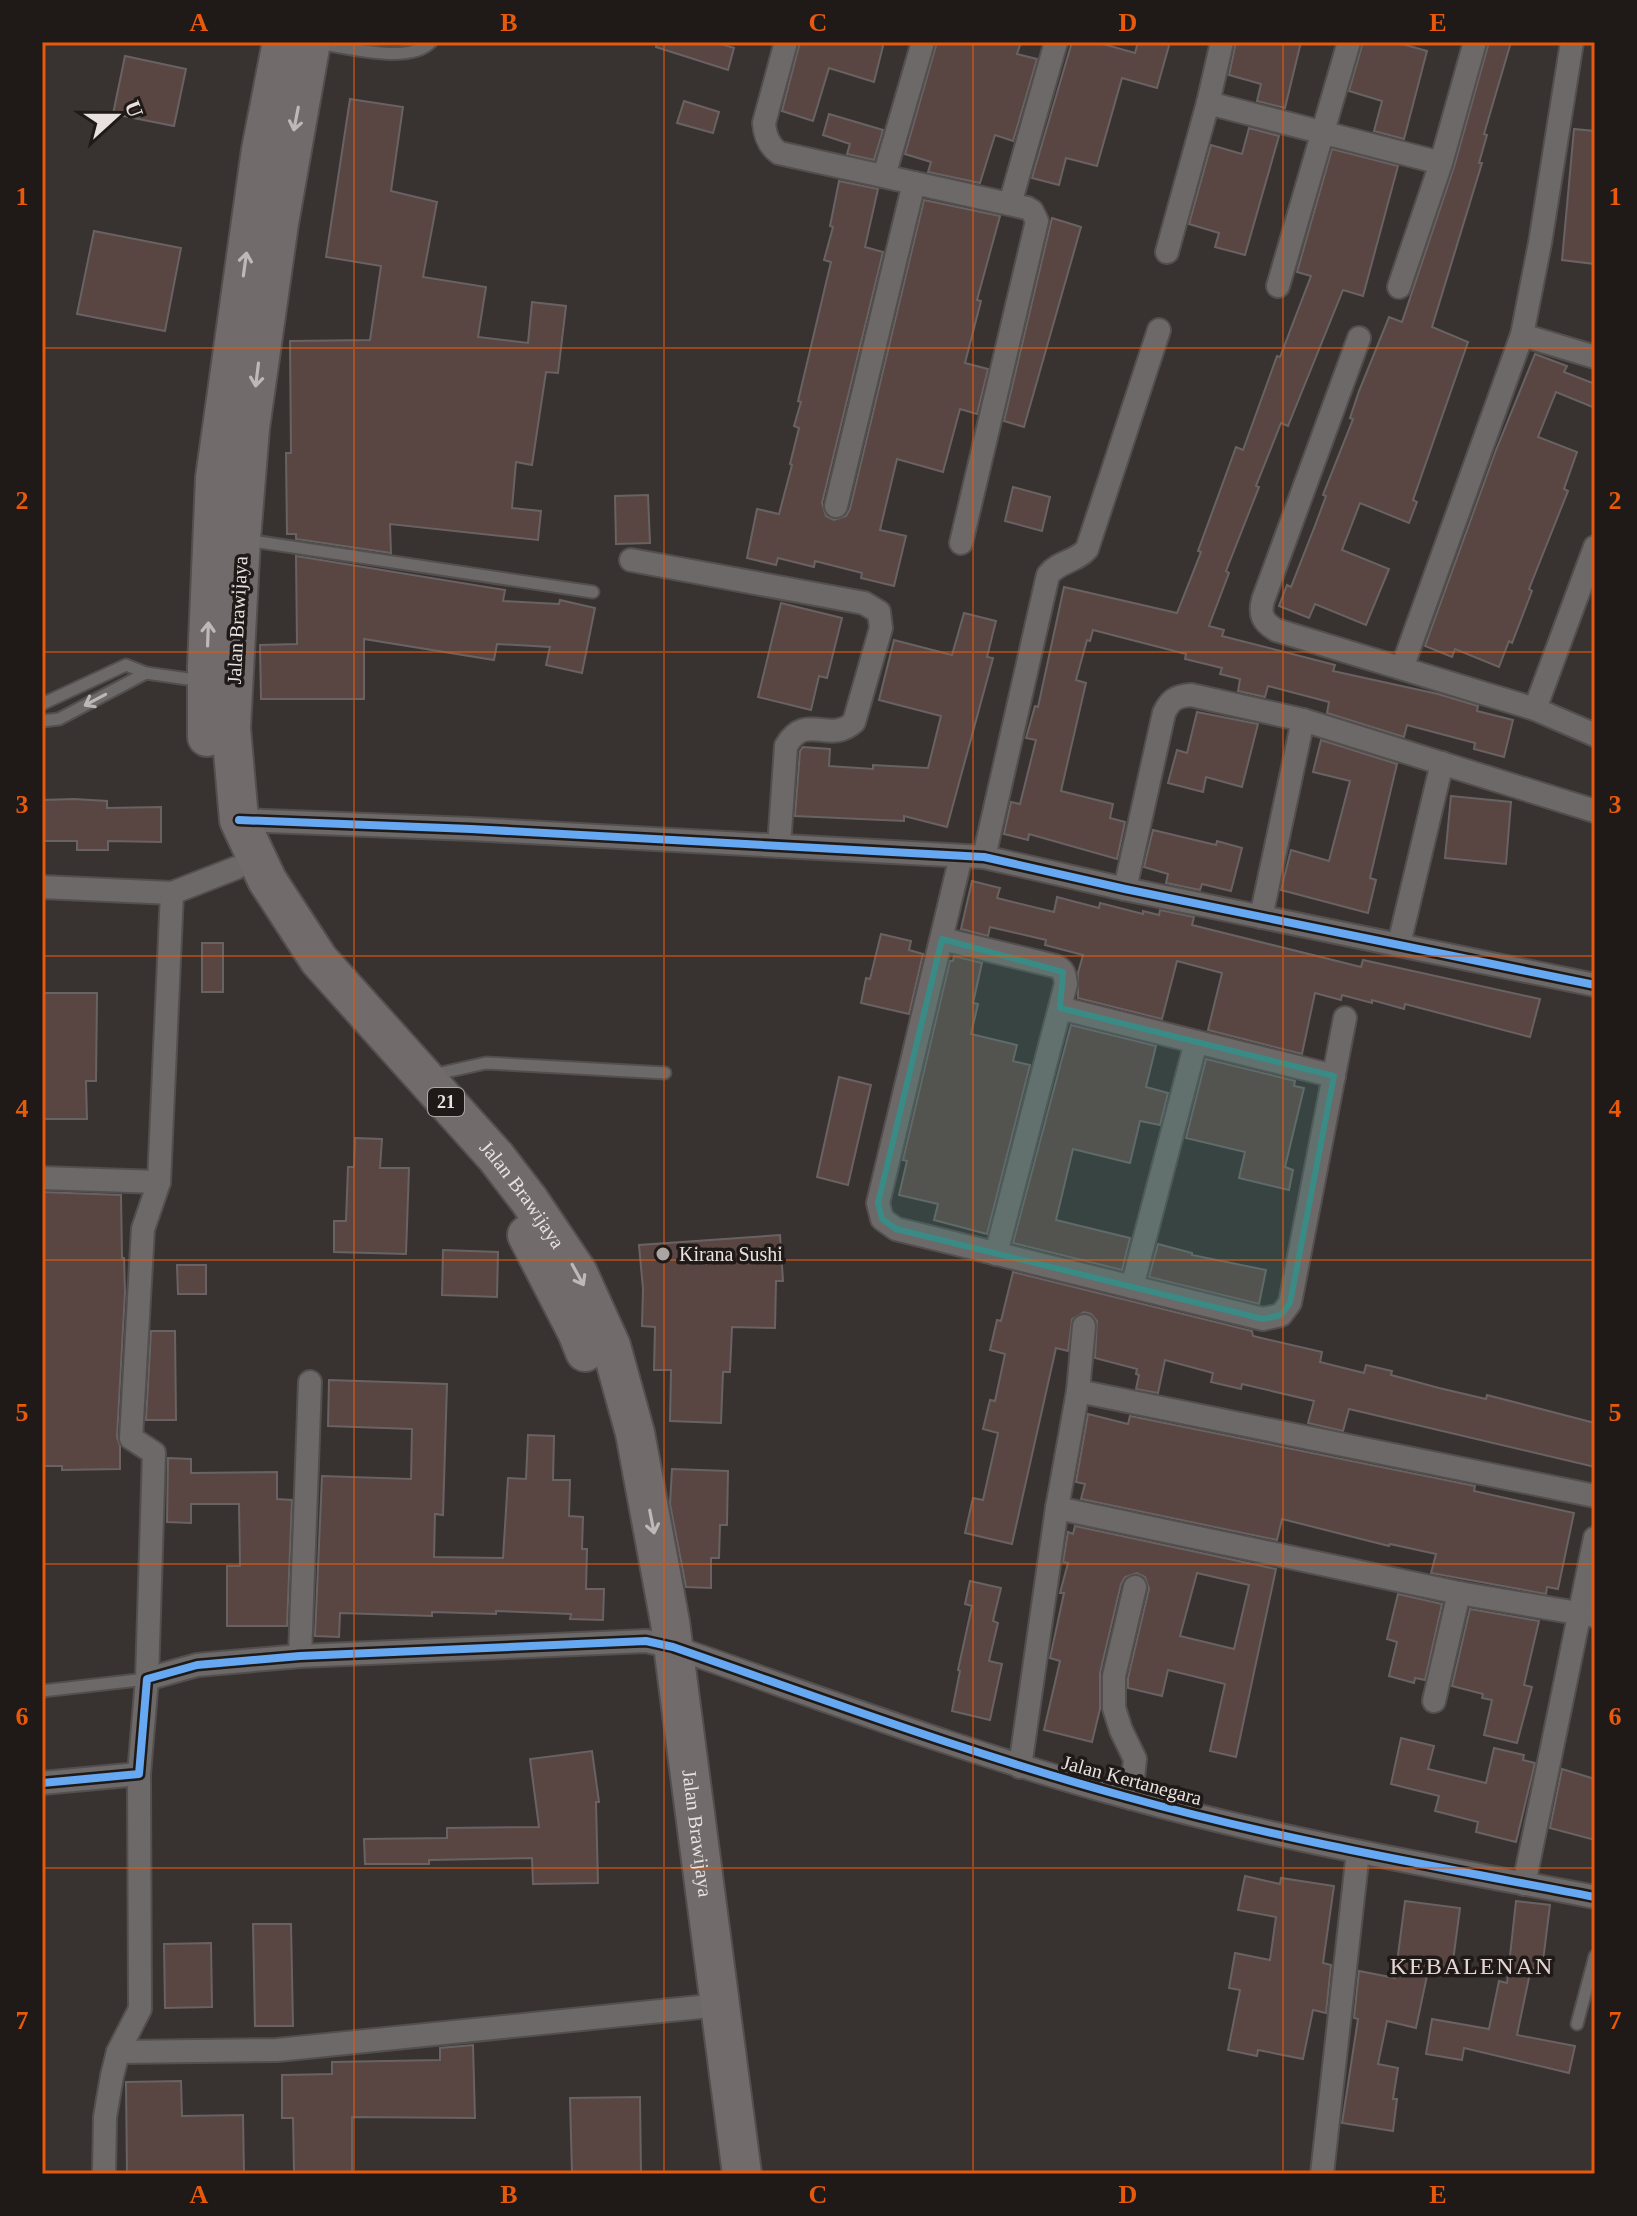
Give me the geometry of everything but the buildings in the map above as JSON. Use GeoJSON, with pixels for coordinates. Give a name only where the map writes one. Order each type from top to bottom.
{"type":"FeatureCollection","features":[{"type":"Feature","properties":{"kind":"highway","name":"Jalan Brawijaya"},"geometry":{"type":"LineString","coordinates":[[282,42],[261,150],[215,478],[206,682],[211,793],[236,868],[269,932],[366,1050],[467,1158],[530,1240],[577,1332],[596,1383],[659,1644],[742,2174]]}},
{"type":"Feature","properties":{"kind":"highway","name":"Jalan Brawijaya"},"geometry":{"type":"LineString","coordinates":[[310,42],[264,320],[250,428],[231,728],[239,820],[267,880],[319,960],[496,1157],[529,1200],[578,1273],[611,1346],[635,1433],[722,2174]]}},
{"type":"Feature","properties":{"kind":"street"},"geometry":{"type":"LineString","coordinates":[[786,42],[764,123],[765,135],[773,149],[779,153],[1010,204],[1032,211],[1037,221],[961,543]]}},
{"type":"Feature","properties":{"kind":"street"},"geometry":{"type":"LineString","coordinates":[[884,176],[923,42]]}},
{"type":"Feature","properties":{"kind":"street"},"geometry":{"type":"LineString","coordinates":[[1010,204],[1056,42]]}},
{"type":"Feature","properties":{"kind":"street"},"geometry":{"type":"LineString","coordinates":[[1167,252],[1222,42]]}},
{"type":"Feature","properties":{"kind":"street"},"geometry":{"type":"LineString","coordinates":[[1278,286],[1349,42]]}},
{"type":"Feature","properties":{"kind":"street"},"geometry":{"type":"LineString","coordinates":[[1399,287],[1441,163],[1475,42]]}},
{"type":"Feature","properties":{"kind":"street"},"geometry":{"type":"LineString","coordinates":[[1402,668],[1522,335],[1572,42]]}},
{"type":"Feature","properties":{"kind":"street"},"geometry":{"type":"LineString","coordinates":[[1208,103],[1441,163]]}},
{"type":"Feature","properties":{"kind":"street"},"geometry":{"type":"LineString","coordinates":[[836,506],[914,183]]}},
{"type":"Feature","properties":{"kind":"street"},"geometry":{"type":"LineString","coordinates":[[984,857],[1048,575],[1055,566],[1080,556],[1087,549],[1159,330]]}},
{"type":"Feature","properties":{"kind":"street"},"geometry":{"type":"LineString","coordinates":[[1522,335],[1595,357]]}},
{"type":"Feature","properties":{"kind":"street"},"geometry":{"type":"LineString","coordinates":[[1359,338],[1260,610],[1263,619],[1276,630],[1535,709],[1595,735]]}},
{"type":"Feature","properties":{"kind":"street"},"geometry":{"type":"LineString","coordinates":[[1535,709],[1595,547]]}},
{"type":"Feature","properties":{"kind":"street"},"geometry":{"type":"LineString","coordinates":[[631,560],[864,603],[879,612],[881,628],[854,722],[837,731],[805,729],[793,734],[786,746],[779,846]]}},
{"type":"Feature","properties":{"kind":"street"},"geometry":{"type":"LineString","coordinates":[[1125,889],[1164,713],[1175,697],[1191,695],[1303,720],[1595,811]]}},
{"type":"Feature","properties":{"kind":"street"},"geometry":{"type":"LineString","coordinates":[[1261,917],[1303,720]]}},
{"type":"Feature","properties":{"kind":"street"},"geometry":{"type":"LineString","coordinates":[[1399,944],[1442,763]]}},
{"type":"Feature","properties":{"kind":"street"},"geometry":{"type":"LineString","coordinates":[[239,820],[984,857],[1125,889],[1595,985]]}},
{"type":"Feature","properties":{"kind":"street"},"geometry":{"type":"LineString","coordinates":[[961,856],[878,1203],[882,1219],[896,1229],[1263,1319],[1272,1318],[1286,1310],[1290,1303],[1345,1018]]}},
{"type":"Feature","properties":{"kind":"street"},"geometry":{"type":"LineString","coordinates":[[42,887],[172,893],[236,868]]}},
{"type":"Feature","properties":{"kind":"street"},"geometry":{"type":"LineString","coordinates":[[104,2174],[105,2117],[118,2052],[140,2009],[139,1774],[147,1679],[154,1453],[131,1438],[131,1408],[143,1229],[159,1182],[172,893]]}},
{"type":"Feature","properties":{"kind":"street"},"geometry":{"type":"LineString","coordinates":[[942,939],[1060,968],[1066,984],[996,1254]]}},
{"type":"Feature","properties":{"kind":"street"},"geometry":{"type":"LineString","coordinates":[[1060,1008],[1334,1076]]}},
{"type":"Feature","properties":{"kind":"street"},"geometry":{"type":"LineString","coordinates":[[1132,1287],[1196,1042]]}},
{"type":"Feature","properties":{"kind":"street"},"geometry":{"type":"LineString","coordinates":[[42,1178],[159,1182]]}},
{"type":"Feature","properties":{"kind":"street"},"geometry":{"type":"LineString","coordinates":[[1020,1767],[1057,1508],[1078,1391],[1084,1326]]}},
{"type":"Feature","properties":{"kind":"street"},"geometry":{"type":"LineString","coordinates":[[300,1656],[310,1382]]}},
{"type":"Feature","properties":{"kind":"street"},"geometry":{"type":"LineString","coordinates":[[1078,1391],[1595,1496]]}},
{"type":"Feature","properties":{"kind":"street"},"geometry":{"type":"LineString","coordinates":[[1057,1508],[1459,1593],[1587,1614]]}},
{"type":"Feature","properties":{"kind":"street"},"geometry":{"type":"LineString","coordinates":[[1524,1884],[1587,1614],[1595,1538]]}},
{"type":"Feature","properties":{"kind":"street"},"geometry":{"type":"LineString","coordinates":[[1131,1798],[1135,1759],[1114,1708],[1114,1676],[1135,1587]]}},
{"type":"Feature","properties":{"kind":"street"},"geometry":{"type":"LineString","coordinates":[[1434,1701],[1459,1593]]}},
{"type":"Feature","properties":{"kind":"street"},"geometry":{"type":"LineString","coordinates":[[147,1679],[197,1665],[300,1656],[659,1644]]}},
{"type":"Feature","properties":{"kind":"street","name":"Jalan Kertanegara"},"geometry":{"type":"LineString","coordinates":[[659,1644],[1020,1767],[1131,1798],[1358,1852],[1595,1897]]}},
{"type":"Feature","properties":{"kind":"street"},"geometry":{"type":"LineString","coordinates":[[42,1783],[139,1774]]}},
{"type":"Feature","properties":{"kind":"street"},"geometry":{"type":"LineString","coordinates":[[1322,2174],[1358,1852]]}},
{"type":"Feature","properties":{"kind":"street"},"geometry":{"type":"LineString","coordinates":[[118,2052],[277,2050],[700,2007]]}},
{"type":"Feature","properties":{"kind":"lane"},"geometry":{"type":"LineString","coordinates":[[310,42],[402,54],[417,52],[431,42]]}},
{"type":"Feature","properties":{"kind":"lane"},"geometry":{"type":"LineString","coordinates":[[241,539],[593,592]]}},
{"type":"Feature","properties":{"kind":"lane"},"geometry":{"type":"LineString","coordinates":[[42,704],[126,665],[146,673],[206,682]]}},
{"type":"Feature","properties":{"kind":"lane"},"geometry":{"type":"LineString","coordinates":[[42,721],[59,719],[146,673]]}},
{"type":"Feature","properties":{"kind":"lane"},"geometry":{"type":"LineString","coordinates":[[424,1077],[486,1063],[665,1073]]}},
{"type":"Feature","properties":{"kind":"lane"},"geometry":{"type":"LineString","coordinates":[[42,1691],[147,1679]]}},
{"type":"Feature","properties":{"kind":"lane"},"geometry":{"type":"LineString","coordinates":[[1577,2024],[1595,1956]]}},
{"type":"Feature","properties":{"kind":"highlighted area"},"geometry":{"type":"Polygon","coordinates":[[[942,939],[1063,972],[1060,1008],[1334,1076],[1290,1303],[1281,1315],[1263,1319],[896,1229],[882,1219],[878,1203],[942,939]]]}},
{"type":"Feature","properties":{"kind":"cycle path"},"geometry":{"type":"LineString","coordinates":[[239,820],[471,829],[984,857],[1125,889],[1595,985]]}},
{"type":"Feature","properties":{"kind":"cycle path"},"geometry":{"type":"LineString","coordinates":[[42,1783],[139,1774],[147,1679],[197,1665],[300,1656],[646,1641],[673,1647],[955,1745],[1127,1797],[1302,1840],[1595,1897]]}},
{"type":"Feature","properties":{"kind":"place","name":"Kirana Sushi"},"geometry":{"type":"Point","coordinates":[663,1254]}},
{"type":"Feature","properties":{"kind":"district","name":"KEBALENAN"},"geometry":{"type":"Point","coordinates":[1472,1966]}}]}
